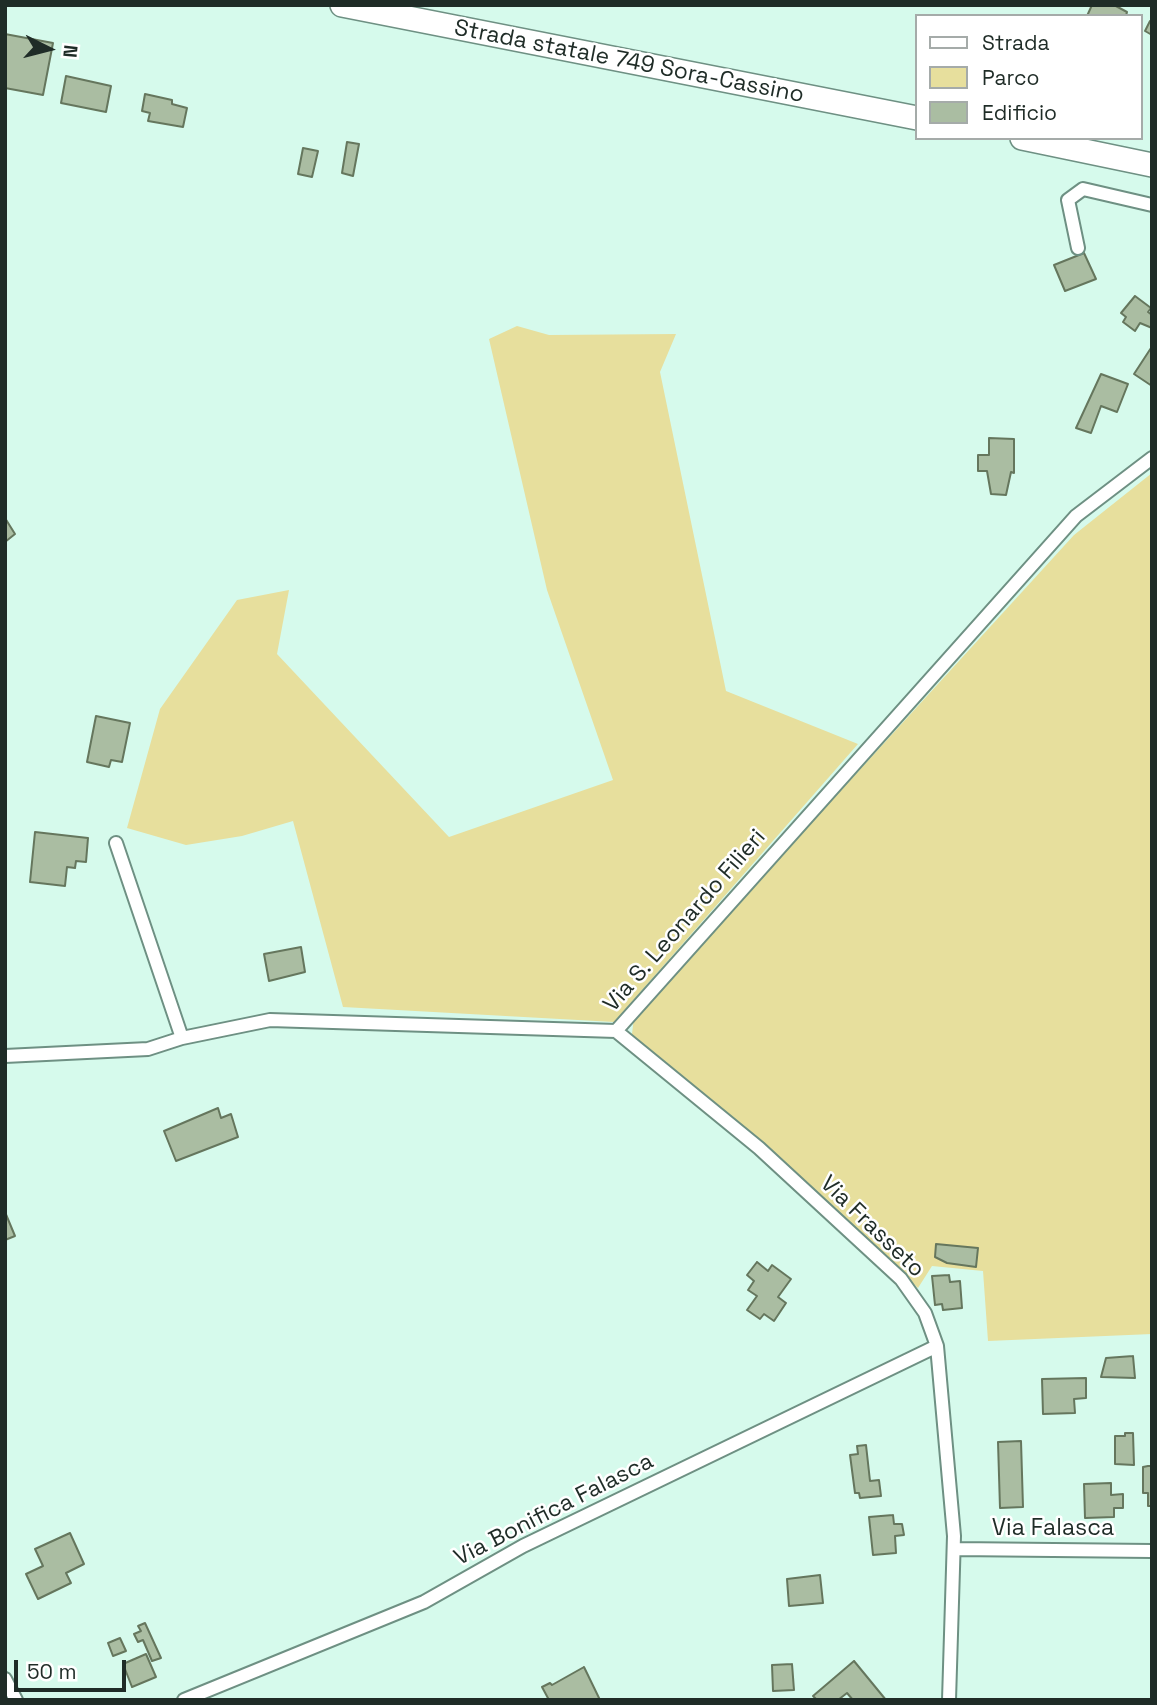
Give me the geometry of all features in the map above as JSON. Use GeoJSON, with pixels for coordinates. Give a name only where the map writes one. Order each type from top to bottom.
{"type":"FeatureCollection","features":[{"type":"Feature","properties":{"kind":"highway","name":"Strada statale 749 Sora-Cassino"},"geometry":{"type":"LineString","coordinates":[[342,5],[916,118]]}},
{"type":"Feature","properties":{"kind":"highway"},"geometry":{"type":"LineString","coordinates":[[1032,140],[1152,165]]}},
{"type":"Feature","properties":{"kind":"street"},"geometry":{"type":"LineString","coordinates":[[1078,248],[1068,200],[1083,190],[1152,205]]}},
{"type":"Feature","properties":{"kind":"street","name":"Via S. Leonardo Filieri"},"geometry":{"type":"LineString","coordinates":[[5,1056],[148,1049],[181,1038],[270,1020],[616,1031],[1076,516],[1152,458]]}},
{"type":"Feature","properties":{"kind":"street"},"geometry":{"type":"LineString","coordinates":[[116,843],[181,1038]]}},
{"type":"Feature","properties":{"kind":"street","name":"Via Frasseto"},"geometry":{"type":"LineString","coordinates":[[616,1031],[759,1148],[901,1279],[925,1313],[937,1346],[955,1549],[949,1700]]}},
{"type":"Feature","properties":{"kind":"street","name":"Via Bonifica Falasca"},"geometry":{"type":"LineString","coordinates":[[184,1700],[424,1602],[523,1546],[937,1346]]}},
{"type":"Feature","properties":{"kind":"street","name":"Via Falasca"},"geometry":{"type":"LineString","coordinates":[[955,1549],[1152,1551]]}},
{"type":"Feature","properties":{"kind":"street"},"geometry":{"type":"LineString","coordinates":[[5,1679],[16,1700]]}},
{"type":"Feature","properties":{"kind":"green space"},"geometry":{"type":"Polygon","coordinates":[[[517,326],[549,335],[676,334],[660,372],[726,691],[858,744],[614,1022],[343,1007],[293,821],[242,836],[186,845],[127,828],[160,709],[237,600],[289,590],[277,654],[449,837],[613,780],[547,590],[489,339],[517,326]]]}},
{"type":"Feature","properties":{"kind":"green space"},"geometry":{"type":"Polygon","coordinates":[[[1152,473],[1152,1334],[988,1341],[983,1271],[932,1266],[918,1288],[773,1153],[641,1047],[632,1034],[634,1017],[1074,535],[1152,473]]]}},
{"type":"Feature","properties":{"kind":"building"},"geometry":{"type":"Polygon","coordinates":[[[1092,5],[1114,5],[1127,12],[1126,14],[1088,14],[1092,5]]]}},
{"type":"Feature","properties":{"kind":"building"},"geometry":{"type":"Polygon","coordinates":[[[1150,21],[1152,22],[1152,35],[1145,31],[1150,21]]]}},
{"type":"Feature","properties":{"kind":"building"},"geometry":{"type":"Polygon","coordinates":[[[5,34],[53,43],[43,95],[5,88],[5,34]]]}},
{"type":"Feature","properties":{"kind":"building"},"geometry":{"type":"Polygon","coordinates":[[[66,76],[111,86],[106,112],[61,103],[66,76]]]}},
{"type":"Feature","properties":{"kind":"building"},"geometry":{"type":"Polygon","coordinates":[[[145,94],[172,100],[172,104],[187,108],[183,127],[148,121],[150,113],[142,111],[145,94]]]}},
{"type":"Feature","properties":{"kind":"building"},"geometry":{"type":"Polygon","coordinates":[[[347,142],[359,144],[353,176],[342,173],[347,142]]]}},
{"type":"Feature","properties":{"kind":"building"},"geometry":{"type":"Polygon","coordinates":[[[303,148],[318,151],[312,177],[298,174],[303,148]]]}},
{"type":"Feature","properties":{"kind":"building"},"geometry":{"type":"Polygon","coordinates":[[[1084,253],[1096,279],[1065,291],[1054,265],[1084,253]]]}},
{"type":"Feature","properties":{"kind":"building"},"geometry":{"type":"Polygon","coordinates":[[[1135,296],[1151,308],[1148,312],[1152,315],[1152,328],[1140,323],[1135,331],[1123,322],[1126,317],[1121,313],[1135,296]]]}},
{"type":"Feature","properties":{"kind":"building"},"geometry":{"type":"Polygon","coordinates":[[[1152,349],[1152,386],[1134,374],[1152,349]]]}},
{"type":"Feature","properties":{"kind":"building"},"geometry":{"type":"Polygon","coordinates":[[[1101,374],[1128,384],[1117,412],[1101,406],[1091,433],[1076,428],[1101,374]]]}},
{"type":"Feature","properties":{"kind":"building"},"geometry":{"type":"Polygon","coordinates":[[[989,438],[1014,439],[1014,473],[1011,472],[1006,495],[991,494],[987,471],[978,471],[978,455],[989,455],[989,438]]]}},
{"type":"Feature","properties":{"kind":"building"},"geometry":{"type":"Polygon","coordinates":[[[5,518],[15,534],[5,542],[5,518]]]}},
{"type":"Feature","properties":{"kind":"building"},"geometry":{"type":"Polygon","coordinates":[[[96,716],[130,723],[122,762],[111,760],[109,767],[87,762],[96,716]]]}},
{"type":"Feature","properties":{"kind":"building"},"geometry":{"type":"Polygon","coordinates":[[[35,832],[88,838],[86,862],[76,861],[75,868],[67,867],[65,886],[30,882],[35,832]]]}},
{"type":"Feature","properties":{"kind":"building"},"geometry":{"type":"Polygon","coordinates":[[[301,947],[305,972],[269,981],[264,954],[301,947]]]}},
{"type":"Feature","properties":{"kind":"building"},"geometry":{"type":"Polygon","coordinates":[[[218,1108],[221,1118],[231,1114],[238,1137],[176,1161],[164,1131],[218,1108]]]}},
{"type":"Feature","properties":{"kind":"building"},"geometry":{"type":"Polygon","coordinates":[[[5,1212],[15,1236],[5,1240],[5,1212]]]}},
{"type":"Feature","properties":{"kind":"building"},"geometry":{"type":"Polygon","coordinates":[[[936,1244],[978,1248],[976,1267],[947,1263],[935,1257],[936,1244]]]}},
{"type":"Feature","properties":{"kind":"building"},"geometry":{"type":"Polygon","coordinates":[[[757,1262],[768,1271],[772,1265],[791,1279],[778,1297],[786,1303],[774,1321],[764,1314],[760,1319],[747,1310],[757,1296],[748,1290],[754,1281],[747,1275],[757,1262]]]}},
{"type":"Feature","properties":{"kind":"building"},"geometry":{"type":"Polygon","coordinates":[[[949,1275],[950,1282],[960,1281],[962,1308],[943,1310],[942,1304],[935,1305],[932,1276],[949,1275]]]}},
{"type":"Feature","properties":{"kind":"building"},"geometry":{"type":"Polygon","coordinates":[[[1133,1356],[1135,1378],[1101,1377],[1106,1358],[1133,1356]]]}},
{"type":"Feature","properties":{"kind":"building"},"geometry":{"type":"Polygon","coordinates":[[[1086,1378],[1086,1398],[1074,1399],[1075,1413],[1043,1414],[1042,1379],[1086,1378]]]}},
{"type":"Feature","properties":{"kind":"building"},"geometry":{"type":"Polygon","coordinates":[[[1125,1433],[1133,1433],[1134,1465],[1115,1464],[1115,1436],[1125,1436],[1125,1433]]]}},
{"type":"Feature","properties":{"kind":"building"},"geometry":{"type":"Polygon","coordinates":[[[1021,1441],[1023,1507],[1000,1508],[998,1442],[1021,1441]]]}},
{"type":"Feature","properties":{"kind":"building"},"geometry":{"type":"Polygon","coordinates":[[[866,1445],[870,1481],[879,1480],[881,1496],[860,1498],[859,1493],[855,1493],[850,1455],[858,1454],[857,1446],[866,1445]]]}},
{"type":"Feature","properties":{"kind":"building"},"geometry":{"type":"Polygon","coordinates":[[[1152,1466],[1152,1506],[1148,1506],[1148,1493],[1143,1493],[1143,1467],[1152,1466]]]}},
{"type":"Feature","properties":{"kind":"building"},"geometry":{"type":"Polygon","coordinates":[[[1111,1483],[1111,1495],[1123,1494],[1123,1508],[1114,1508],[1114,1517],[1085,1518],[1084,1484],[1111,1483]]]}},
{"type":"Feature","properties":{"kind":"building"},"geometry":{"type":"Polygon","coordinates":[[[893,1515],[894,1524],[902,1524],[904,1535],[895,1536],[896,1553],[873,1555],[869,1517],[893,1515]]]}},
{"type":"Feature","properties":{"kind":"building"},"geometry":{"type":"Polygon","coordinates":[[[70,1533],[84,1564],[66,1573],[71,1583],[38,1599],[26,1574],[43,1566],[35,1549],[70,1533]]]}},
{"type":"Feature","properties":{"kind":"building"},"geometry":{"type":"Polygon","coordinates":[[[820,1575],[823,1603],[789,1606],[787,1579],[820,1575]]]}},
{"type":"Feature","properties":{"kind":"building"},"geometry":{"type":"Polygon","coordinates":[[[145,1623],[161,1658],[152,1661],[143,1640],[138,1642],[134,1634],[141,1631],[138,1626],[145,1623]]]}},
{"type":"Feature","properties":{"kind":"building"},"geometry":{"type":"Polygon","coordinates":[[[120,1638],[126,1651],[113,1656],[108,1643],[120,1638]]]}},
{"type":"Feature","properties":{"kind":"building"},"geometry":{"type":"Polygon","coordinates":[[[146,1654],[156,1677],[132,1687],[123,1664],[146,1654]]]}},
{"type":"Feature","properties":{"kind":"building"},"geometry":{"type":"Polygon","coordinates":[[[854,1661],[886,1700],[853,1700],[847,1693],[838,1700],[817,1700],[813,1696],[854,1661]]]}},
{"type":"Feature","properties":{"kind":"building"},"geometry":{"type":"Polygon","coordinates":[[[792,1664],[794,1690],[773,1691],[772,1665],[792,1664]]]}},
{"type":"Feature","properties":{"kind":"building"},"geometry":{"type":"Polygon","coordinates":[[[584,1667],[600,1700],[549,1700],[542,1687],[550,1683],[552,1685],[584,1667]]]}}]}
